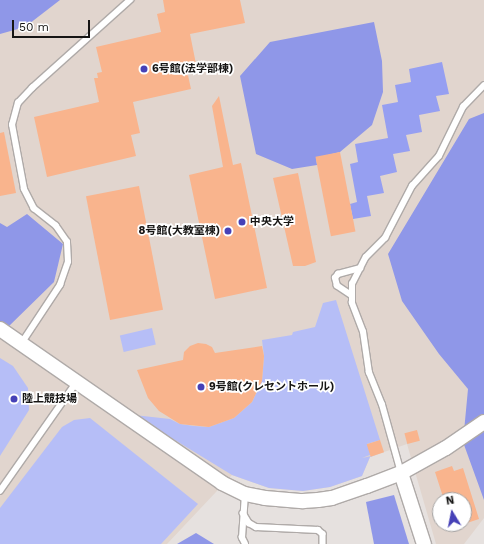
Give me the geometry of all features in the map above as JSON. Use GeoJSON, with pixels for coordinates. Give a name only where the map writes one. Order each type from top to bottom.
{"type":"FeatureCollection","features":[{"type":"Feature","properties":{"kind":"street"},"geometry":{"type":"LineString","coordinates":[[0,330],[194,465],[222,483],[245,494],[283,500],[318,500],[353,491],[401,473],[446,448],[484,422]]}},
{"type":"Feature","properties":{"kind":"street"},"geometry":{"type":"LineString","coordinates":[[401,473],[424,544]]}},
{"type":"Feature","properties":{"kind":"lane"},"geometry":{"type":"LineString","coordinates":[[21,344],[60,285],[68,262],[67,242],[56,226],[34,209],[24,189],[12,125],[18,103],[32,88],[130,0]]}},
{"type":"Feature","properties":{"kind":"lane"},"geometry":{"type":"LineString","coordinates":[[401,473],[382,405],[369,373],[363,332],[352,303],[352,284],[366,257],[385,238],[412,186],[439,156],[463,107],[484,85]]}},
{"type":"Feature","properties":{"kind":"lane"},"geometry":{"type":"LineString","coordinates":[[352,296],[337,286],[335,278],[338,274],[360,268]]}},
{"type":"Feature","properties":{"kind":"lane"},"geometry":{"type":"LineString","coordinates":[[0,491],[76,383]]}},
{"type":"Feature","properties":{"kind":"lane"},"geometry":{"type":"LineString","coordinates":[[245,494],[242,538],[245,544]]}},
{"type":"Feature","properties":{"kind":"lane"},"geometry":{"type":"LineString","coordinates":[[243,513],[249,523],[256,527],[318,530],[322,534],[323,544]]}},
{"type":"Feature","properties":{"kind":"shaded area","name":"中央大学"},"geometry":{"type":"Polygon","coordinates":[[[0,0],[484,0],[484,518],[464,544],[436,544],[433,532],[472,532],[472,492],[432,492],[432,530],[407,444],[370,457],[362,476],[330,487],[303,491],[269,488],[232,475],[167,544],[0,544],[0,0]]]}},
{"type":"Feature","properties":{"kind":"shaded area"},"geometry":{"type":"Polygon","coordinates":[[[0,0],[60,0],[25,27],[0,34],[0,0]]]}},
{"type":"Feature","properties":{"kind":"shaded area"},"geometry":{"type":"Polygon","coordinates":[[[374,22],[382,61],[383,92],[372,125],[340,152],[316,158],[317,165],[292,169],[256,154],[240,76],[270,42],[374,22]]]}},
{"type":"Feature","properties":{"kind":"shaded area"},"geometry":{"type":"Polygon","coordinates":[[[442,62],[449,94],[436,96],[440,111],[419,115],[422,132],[406,135],[410,151],[393,154],[397,172],[380,176],[384,193],[367,196],[371,216],[353,219],[350,204],[357,202],[350,164],[358,162],[355,144],[388,138],[382,105],[398,102],[395,85],[411,82],[409,69],[442,62]]]}},
{"type":"Feature","properties":{"kind":"shaded area"},"geometry":{"type":"Polygon","coordinates":[[[484,113],[484,500],[463,442],[468,389],[439,354],[402,301],[388,254],[469,119],[484,113]]]}},
{"type":"Feature","properties":{"kind":"shaded area"},"geometry":{"type":"Polygon","coordinates":[[[27,214],[63,244],[54,282],[6,329],[0,326],[0,223],[7,227],[27,214]]]}},
{"type":"Feature","properties":{"kind":"shaded area"},"geometry":{"type":"Polygon","coordinates":[[[336,300],[380,440],[367,444],[375,453],[362,458],[376,455],[370,457],[362,476],[330,487],[303,491],[269,488],[232,475],[134,415],[170,419],[180,424],[209,427],[234,418],[252,402],[262,381],[264,356],[262,340],[292,335],[293,332],[315,327],[323,303],[336,300]]]}},
{"type":"Feature","properties":{"kind":"shaded area"},"geometry":{"type":"Polygon","coordinates":[[[152,328],[156,345],[124,352],[120,335],[152,328]]]}},
{"type":"Feature","properties":{"kind":"shaded area","name":"陸上競技場"},"geometry":{"type":"Polygon","coordinates":[[[0,358],[13,366],[28,388],[29,410],[0,456],[0,358]]]}},
{"type":"Feature","properties":{"kind":"shaded area"},"geometry":{"type":"Polygon","coordinates":[[[90,418],[198,504],[161,544],[0,544],[0,508],[62,427],[74,420],[90,418]]]}},
{"type":"Feature","properties":{"kind":"shaded area"},"geometry":{"type":"Polygon","coordinates":[[[394,495],[409,544],[374,544],[366,502],[394,495]]]}},
{"type":"Feature","properties":{"kind":"shaded area"},"geometry":{"type":"Polygon","coordinates":[[[196,533],[214,544],[177,544],[196,533]]]}},
{"type":"Feature","properties":{"kind":"building"},"geometry":{"type":"Polygon","coordinates":[[[163,0],[240,0],[245,23],[190,34],[196,64],[186,66],[191,89],[133,102],[140,133],[131,135],[136,156],[47,177],[34,117],[99,102],[94,78],[98,78],[97,73],[102,72],[96,47],[161,32],[157,14],[165,12],[163,0]]]}},
{"type":"Feature","properties":{"kind":"building","name":"8号館(大教室棟)"},"geometry":{"type":"Polygon","coordinates":[[[219,96],[233,165],[241,163],[267,288],[215,299],[189,175],[223,167],[212,106],[219,96]]]}},
{"type":"Feature","properties":{"kind":"building"},"geometry":{"type":"Polygon","coordinates":[[[4,132],[16,193],[0,196],[0,133],[4,132]]]}},
{"type":"Feature","properties":{"kind":"building"},"geometry":{"type":"Polygon","coordinates":[[[340,152],[355,232],[331,236],[315,157],[340,152]]]}},
{"type":"Feature","properties":{"kind":"building"},"geometry":{"type":"Polygon","coordinates":[[[298,173],[316,262],[305,266],[293,266],[273,178],[298,173]]]}},
{"type":"Feature","properties":{"kind":"building","name":"8号館(大教室棟)"},"geometry":{"type":"Polygon","coordinates":[[[139,186],[163,310],[110,320],[86,196],[139,186]]]}},
{"type":"Feature","properties":{"kind":"building","name":"9号館(クレセントホール)"},"geometry":{"type":"Polygon","coordinates":[[[198,343],[206,344],[212,347],[215,353],[262,346],[264,356],[262,381],[252,402],[234,418],[209,427],[180,424],[159,411],[148,398],[137,370],[183,360],[184,352],[190,346],[198,343]]]}},
{"type":"Feature","properties":{"kind":"building"},"geometry":{"type":"Polygon","coordinates":[[[417,430],[420,441],[407,444],[404,433],[417,430]]]}},
{"type":"Feature","properties":{"kind":"building"},"geometry":{"type":"Polygon","coordinates":[[[380,440],[384,452],[371,457],[367,444],[380,440]]]}},
{"type":"Feature","properties":{"kind":"building"},"geometry":{"type":"Polygon","coordinates":[[[452,466],[454,471],[463,468],[471,492],[441,492],[435,472],[452,466]]]}},
{"type":"Feature","properties":{"kind":"building"},"geometry":{"type":"Polygon","coordinates":[[[472,497],[479,519],[472,521],[472,497]]]}},
{"type":"Feature","properties":{"kind":"place","name":"6号館(法学部棟)"},"geometry":{"type":"Point","coordinates":[144,69]}},
{"type":"Feature","properties":{"kind":"place","name":"中央大学"},"geometry":{"type":"Point","coordinates":[242,222]}},
{"type":"Feature","properties":{"kind":"place","name":"8号館(大教室棟)"},"geometry":{"type":"Point","coordinates":[228,231]}},
{"type":"Feature","properties":{"kind":"place","name":"9号館(クレセントホール)"},"geometry":{"type":"Point","coordinates":[201,387]}},
{"type":"Feature","properties":{"kind":"place","name":"陸上競技場"},"geometry":{"type":"Point","coordinates":[14,399]}}]}
